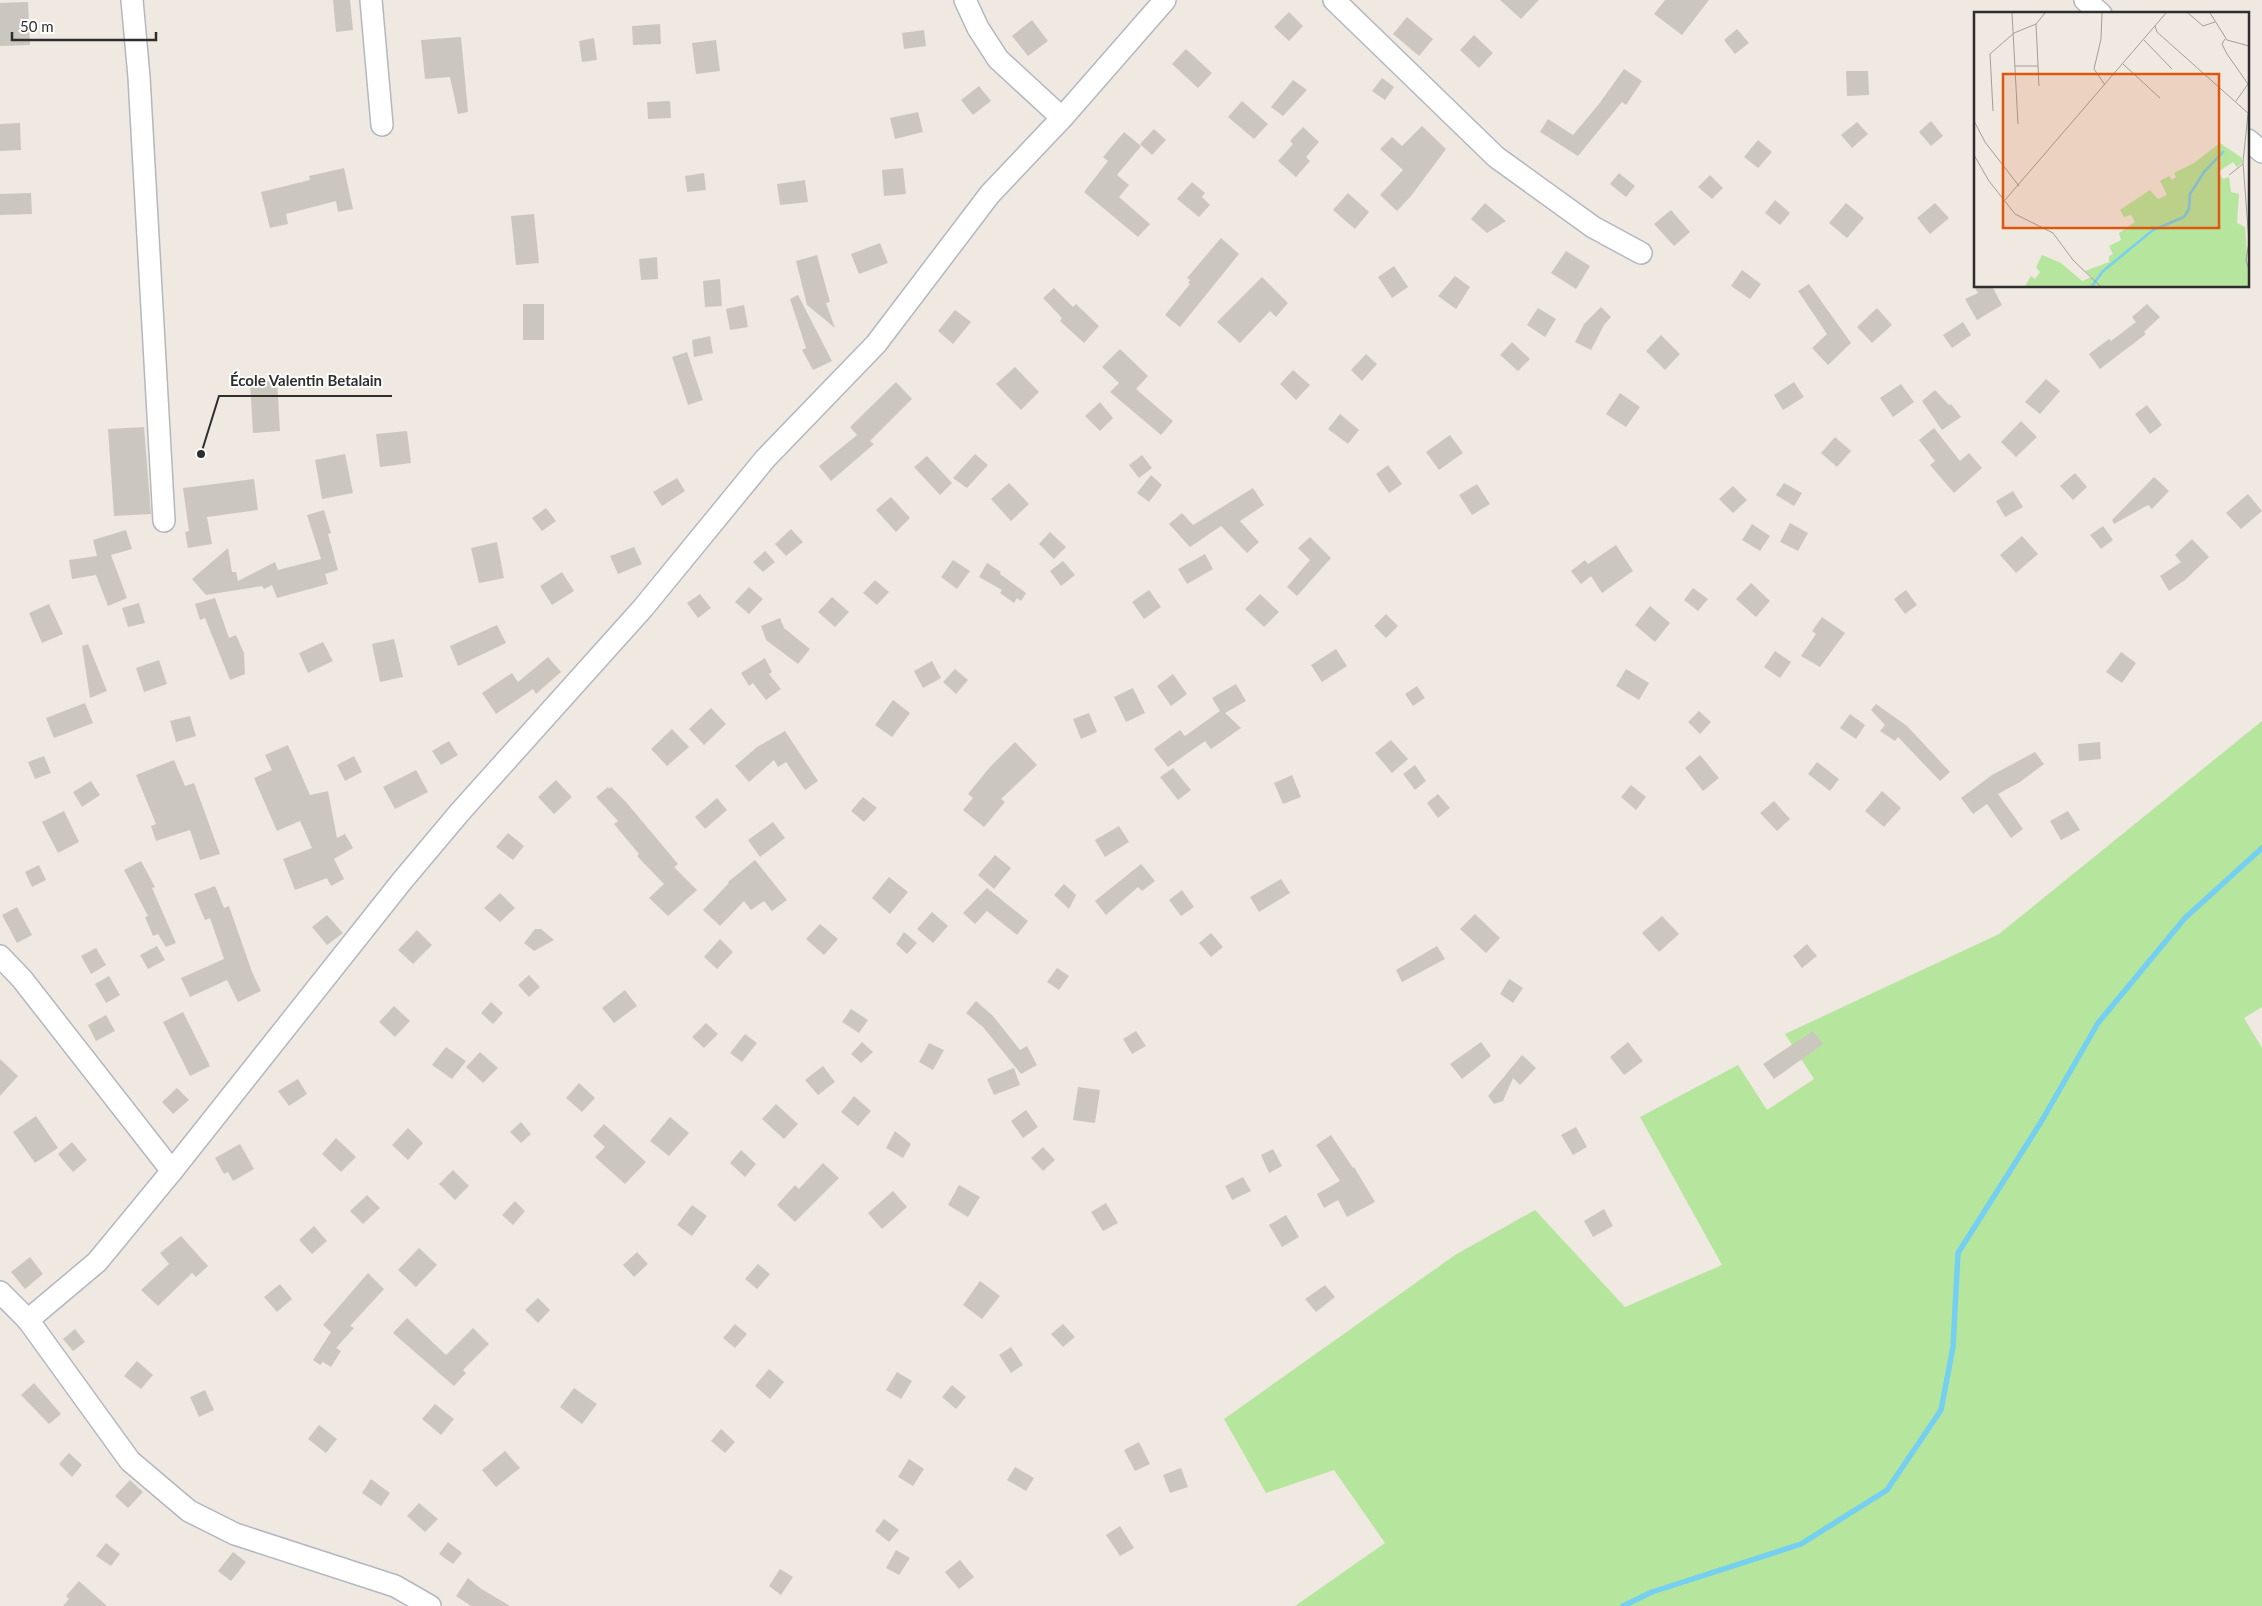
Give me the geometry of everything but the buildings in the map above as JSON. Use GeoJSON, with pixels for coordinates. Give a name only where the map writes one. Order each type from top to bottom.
{"type":"FeatureCollection","features":[{"type":"Feature","properties":{"kind":"street"},"geometry":{"type":"LineString","coordinates":[[132,0],[139,87],[164,522]]}},
{"type":"Feature","properties":{"kind":"street"},"geometry":{"type":"LineString","coordinates":[[371,0],[382,125]]}},
{"type":"Feature","properties":{"kind":"street"},"geometry":{"type":"LineString","coordinates":[[965,0],[978,28],[998,59],[1062,118]]}},
{"type":"Feature","properties":{"kind":"street"},"geometry":{"type":"LineString","coordinates":[[28,1320],[97,1262],[172,1171],[408,874],[642,608],[765,459],[876,344],[990,194],[1062,118],[1165,0]]}},
{"type":"Feature","properties":{"kind":"street"},"geometry":{"type":"LineString","coordinates":[[1334,0],[1496,157],[1593,227],[1641,253]]}},
{"type":"Feature","properties":{"kind":"street"},"geometry":{"type":"LineString","coordinates":[[2085,0],[2099,12]]}},
{"type":"Feature","properties":{"kind":"street"},"geometry":{"type":"LineString","coordinates":[[2250,142],[2262,152]]}},
{"type":"Feature","properties":{"kind":"street"},"geometry":{"type":"LineString","coordinates":[[0,956],[22,979],[172,1171]]}},
{"type":"Feature","properties":{"kind":"street"},"geometry":{"type":"LineString","coordinates":[[0,1292],[28,1320],[130,1461],[189,1511],[234,1534],[395,1586],[430,1606]]}},
{"type":"Feature","properties":{"kind":"green space"},"geometry":{"type":"Polygon","coordinates":[[[2262,721],[2262,1007],[2244,1018],[2262,1048],[2262,1606],[1295,1606],[1385,1543],[1334,1470],[1266,1493],[1224,1419],[1455,1255],[1535,1210],[1625,1307],[1722,1265],[1640,1117],[1738,1065],[1767,1110],[1814,1079],[1785,1034],[1999,934],[2262,721]]]}},
{"type":"Feature","properties":{"kind":"waterway"},"geometry":{"type":"LineString","coordinates":[[1623,1606],[1652,1592],[1801,1544],[1887,1490],[1941,1410],[1953,1347],[1958,1253],[2041,1122],[2098,1023],[2185,918],[2262,848]]}},
{"type":"Feature","properties":{"kind":"place","name":"École Valentin Betalain"},"geometry":{"type":"Point","coordinates":[201,454]}}]}
